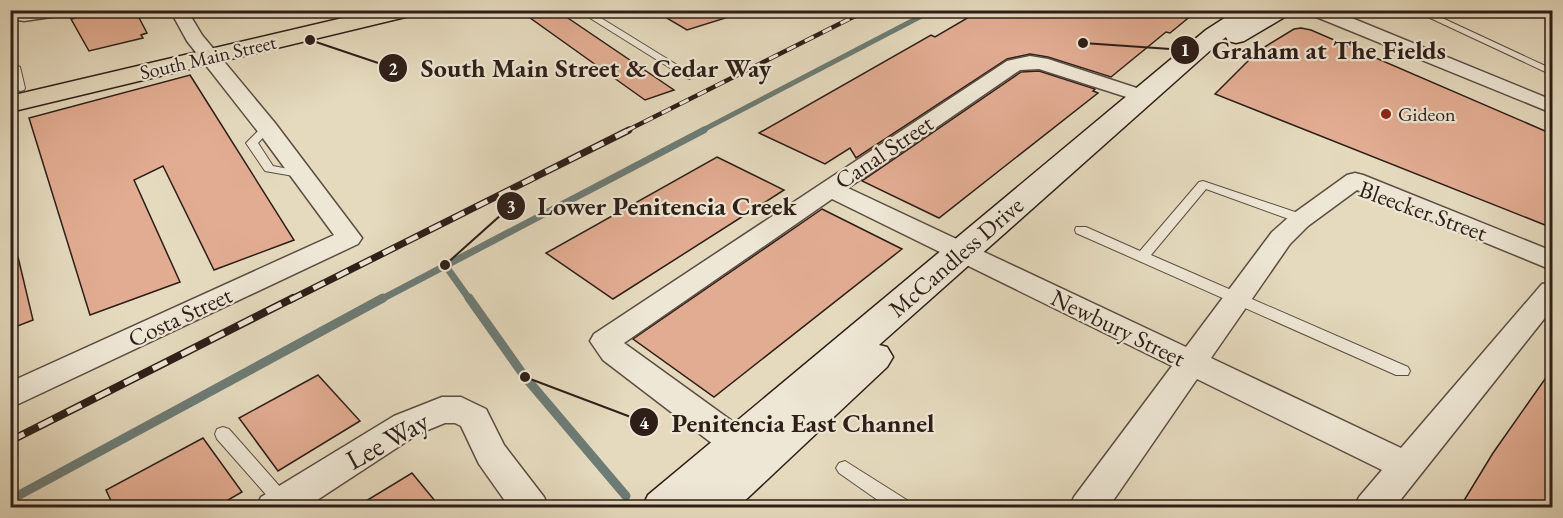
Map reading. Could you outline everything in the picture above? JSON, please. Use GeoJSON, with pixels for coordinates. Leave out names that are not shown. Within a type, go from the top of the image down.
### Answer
{"type":"FeatureCollection","features":[{"type":"Feature","properties":{"kind":"main road","name":"South Main Street"},"geometry":{"type":"LineString","coordinates":[[207,52],[353,10]]}},
{"type":"Feature","properties":{"kind":"main road","name":"South Main Street"},"geometry":{"type":"LineString","coordinates":[[13,87],[207,52],[406,10]]}},
{"type":"Feature","properties":{"kind":"main road","name":"McCandless Drive"},"geometry":{"type":"LineString","coordinates":[[706,507],[1142,96],[1214,35],[1251,10]]}},
{"type":"Feature","properties":{"kind":"main road","name":"McCandless Drive"},"geometry":{"type":"LineString","coordinates":[[664,507],[738,444],[1182,86],[1210,57],[1249,27],[1280,10]]}},
{"type":"Feature","properties":{"kind":"street"},"geometry":{"type":"LineString","coordinates":[[24,16],[65,10]]}},
{"type":"Feature","properties":{"kind":"street"},"geometry":{"type":"LineString","coordinates":[[178,10],[207,52]]}},
{"type":"Feature","properties":{"kind":"street"},"geometry":{"type":"LineString","coordinates":[[1315,10],[1552,108]]}},
{"type":"Feature","properties":{"kind":"street","name":"Costa Street"},"geometry":{"type":"LineString","coordinates":[[10,396],[349,238],[207,52]]}},
{"type":"Feature","properties":{"kind":"street","name":"Canal Street"},"geometry":{"type":"LineString","coordinates":[[738,444],[614,352],[605,341],[829,188],[1020,63],[1030,62],[1051,66],[1142,96]]}},
{"type":"Feature","properties":{"kind":"street","name":"Bleecker Street"},"geometry":{"type":"LineString","coordinates":[[1087,507],[1281,238],[1302,219],[1356,180],[1552,261]]}},
{"type":"Feature","properties":{"kind":"street","name":"Newbury Street"},"geometry":{"type":"LineString","coordinates":[[829,188],[1406,466]]}},
{"type":"Feature","properties":{"kind":"street"},"geometry":{"type":"LineString","coordinates":[[1372,507],[1552,291]]}},
{"type":"Feature","properties":{"kind":"street","name":"Lee Way"},"geometry":{"type":"LineString","coordinates":[[282,506],[406,425],[442,410],[461,410],[474,418],[491,454],[531,507]]}},
{"type":"Feature","properties":{"kind":"lane"},"geometry":{"type":"LineString","coordinates":[[581,10],[690,76]]}},
{"type":"Feature","properties":{"kind":"lane"},"geometry":{"type":"LineString","coordinates":[[1417,10],[1552,72]]}},
{"type":"Feature","properties":{"kind":"lane"},"geometry":{"type":"LineString","coordinates":[[1143,256],[1203,185],[1302,219]]}},
{"type":"Feature","properties":{"kind":"lane"},"geometry":{"type":"LineString","coordinates":[[1081,230],[1402,371]]}},
{"type":"Feature","properties":{"kind":"lane"},"geometry":{"type":"LineString","coordinates":[[223,434],[282,506]]}},
{"type":"Feature","properties":{"kind":"lane"},"geometry":{"type":"LineString","coordinates":[[845,468],[904,507]]}},
{"type":"Feature","properties":{"kind":"building"},"geometry":{"type":"Polygon","coordinates":[[[113,10],[115,15],[135,10],[147,33],[141,35],[143,38],[89,51],[71,19],[113,10]]]}},
{"type":"Feature","properties":{"kind":"building"},"geometry":{"type":"Polygon","coordinates":[[[519,10],[556,10],[674,90],[645,100],[519,10]]]}},
{"type":"Feature","properties":{"kind":"building"},"geometry":{"type":"Polygon","coordinates":[[[653,10],[735,10],[735,15],[687,30],[653,10]]]}},
{"type":"Feature","properties":{"kind":"building"},"geometry":{"type":"Polygon","coordinates":[[[981,10],[1198,10],[1170,33],[1166,32],[1111,77],[1048,57],[1030,54],[1007,59],[856,158],[850,148],[825,164],[759,133],[931,35],[935,37],[981,10]]]}},
{"type":"Feature","properties":{"kind":"building","name":"Gideon"},"geometry":{"type":"Polygon","coordinates":[[[1294,29],[1311,30],[1552,134],[1552,217],[1545,225],[1215,94],[1258,51],[1294,29]]]}},
{"type":"Feature","properties":{"kind":"building"},"geometry":{"type":"Polygon","coordinates":[[[1039,71],[1095,89],[1093,91],[1098,93],[939,218],[862,181],[1021,72],[1039,71]]]}},
{"type":"Feature","properties":{"kind":"building"},"geometry":{"type":"Polygon","coordinates":[[[190,75],[294,240],[214,270],[163,166],[134,180],[180,282],[90,315],[29,118],[190,75]]]}},
{"type":"Feature","properties":{"kind":"building"},"geometry":{"type":"Polygon","coordinates":[[[717,157],[784,190],[613,299],[546,253],[717,157]]]}},
{"type":"Feature","properties":{"kind":"building"},"geometry":{"type":"Polygon","coordinates":[[[822,209],[902,249],[714,397],[633,339],[822,209]]]}},
{"type":"Feature","properties":{"kind":"building"},"geometry":{"type":"Polygon","coordinates":[[[18,257],[33,320],[10,329],[10,258],[18,257]]]}},
{"type":"Feature","properties":{"kind":"building"},"geometry":{"type":"Polygon","coordinates":[[[1552,369],[1552,507],[1460,507],[1493,453],[1552,369]]]}},
{"type":"Feature","properties":{"kind":"building"},"geometry":{"type":"Polygon","coordinates":[[[318,375],[360,421],[278,471],[239,418],[318,375]]]}},
{"type":"Feature","properties":{"kind":"building"},"geometry":{"type":"Polygon","coordinates":[[[203,438],[242,492],[216,507],[114,507],[106,490],[203,438]]]}},
{"type":"Feature","properties":{"kind":"building"},"geometry":{"type":"Polygon","coordinates":[[[412,473],[440,507],[356,507],[412,473]]]}},
{"type":"Feature","properties":{"kind":"waterway"},"geometry":{"type":"LineString","coordinates":[[701,131],[933,10]]}},
{"type":"Feature","properties":{"kind":"waterway"},"geometry":{"type":"LineString","coordinates":[[445,266],[704,130]]}},
{"type":"Feature","properties":{"kind":"waterway"},"geometry":{"type":"LineString","coordinates":[[380,300],[445,266]]}},
{"type":"Feature","properties":{"kind":"waterway"},"geometry":{"type":"LineString","coordinates":[[445,266],[470,300]]}},
{"type":"Feature","properties":{"kind":"waterway"},"geometry":{"type":"LineString","coordinates":[[10,500],[383,298]]}},
{"type":"Feature","properties":{"kind":"waterway"},"geometry":{"type":"LineString","coordinates":[[469,298],[525,377],[626,496]]}},
{"type":"Feature","properties":{"kind":"railway"},"geometry":{"type":"LineString","coordinates":[[626,131],[867,10]]}},
{"type":"Feature","properties":{"kind":"railway"},"geometry":{"type":"LineString","coordinates":[[290,300],[629,130]]}},
{"type":"Feature","properties":{"kind":"railway"},"geometry":{"type":"LineString","coordinates":[[10,441],[293,298]]}},
{"type":"Feature","properties":{"kind":"place","name":"South Main Street & Cedar Way"},"geometry":{"type":"Point","coordinates":[310,40]}},
{"type":"Feature","properties":{"kind":"place","name":"Graham at The Fields"},"geometry":{"type":"Point","coordinates":[1083,43]}},
{"type":"Feature","properties":{"kind":"place","name":"Gideon"},"geometry":{"type":"Point","coordinates":[1386,114]}},
{"type":"Feature","properties":{"kind":"place","name":"Lower Penitencia Creek"},"geometry":{"type":"Point","coordinates":[445,265]}},
{"type":"Feature","properties":{"kind":"place","name":"Penitencia East Channel"},"geometry":{"type":"Point","coordinates":[525,377]}}]}
